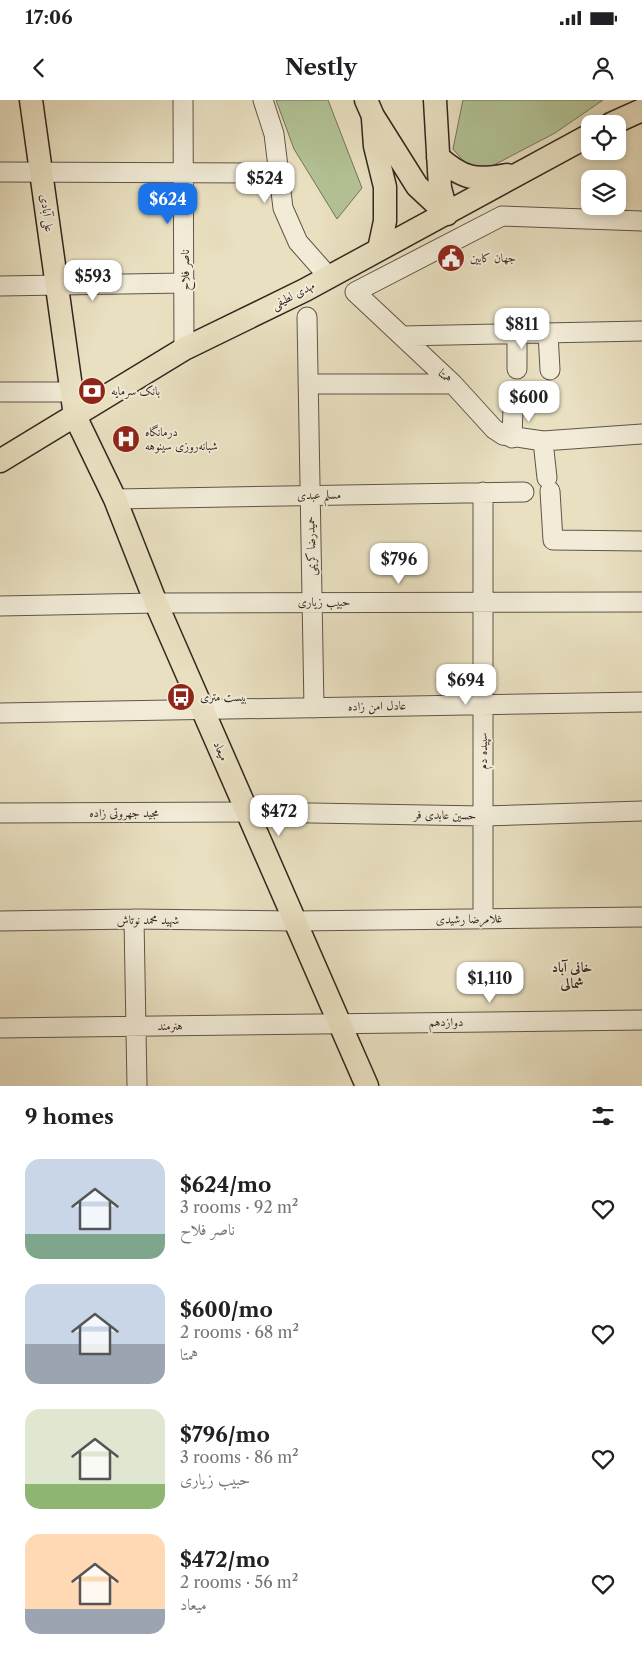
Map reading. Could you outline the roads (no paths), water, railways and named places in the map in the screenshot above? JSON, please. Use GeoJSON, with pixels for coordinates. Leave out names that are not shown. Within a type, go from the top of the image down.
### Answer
{"type":"FeatureCollection","features":[{"type":"Feature","properties":{"kind":"main road","name":"علی آبادی"},"geometry":{"type":"LineString","coordinates":[[30,100],[75,416]]}},
{"type":"Feature","properties":{"kind":"main road"},"geometry":{"type":"LineString","coordinates":[[436,100],[440,188],[447,214]]}},
{"type":"Feature","properties":{"kind":"main road"},"geometry":{"type":"LineString","coordinates":[[369,108],[417,186],[447,214]]}},
{"type":"Feature","properties":{"kind":"main road"},"geometry":{"type":"LineString","coordinates":[[369,108],[375,146],[385,186],[385,221],[379,249]]}},
{"type":"Feature","properties":{"kind":"main road"},"geometry":{"type":"LineString","coordinates":[[626,117],[642,110]]}},
{"type":"Feature","properties":{"kind":"main road","name":"مهدی لطیفی"},"geometry":{"type":"LineString","coordinates":[[0,461],[184,349],[305,290],[581,139]]}},
{"type":"Feature","properties":{"kind":"main road"},"geometry":{"type":"LineString","coordinates":[[438,156],[454,171],[482,180],[523,172]]}},
{"type":"Feature","properties":{"kind":"main road","name":"میعاد"},"geometry":{"type":"LineString","coordinates":[[75,416],[114,499],[156,602],[367,1086]]}},
{"type":"Feature","properties":{"kind":"street","name":"ناصر فلاح"},"geometry":{"type":"LineString","coordinates":[[184,100],[184,349]]}},
{"type":"Feature","properties":{"kind":"street"},"geometry":{"type":"LineString","coordinates":[[263,100],[274,134],[283,208],[298,242],[328,276]]}},
{"type":"Feature","properties":{"kind":"street"},"geometry":{"type":"LineString","coordinates":[[0,172],[278,172]]}},
{"type":"Feature","properties":{"kind":"street"},"geometry":{"type":"LineString","coordinates":[[447,214],[458,237],[495,218],[509,216],[642,221]]}},
{"type":"Feature","properties":{"kind":"street","name":"همتا"},"geometry":{"type":"LineString","coordinates":[[458,237],[355,292],[453,384],[494,429],[512,438],[543,441],[642,434]]}},
{"type":"Feature","properties":{"kind":"street"},"geometry":{"type":"LineString","coordinates":[[0,286],[185,283]]}},
{"type":"Feature","properties":{"kind":"street","name":"حمیدرضا کریمی"},"geometry":{"type":"LineString","coordinates":[[307,317],[314,708]]}},
{"type":"Feature","properties":{"kind":"street"},"geometry":{"type":"LineString","coordinates":[[402,336],[642,331]]}},
{"type":"Feature","properties":{"kind":"street"},"geometry":{"type":"LineString","coordinates":[[516,333],[516,369]]}},
{"type":"Feature","properties":{"kind":"street"},"geometry":{"type":"LineString","coordinates":[[548,333],[550,370]]}},
{"type":"Feature","properties":{"kind":"street"},"geometry":{"type":"LineString","coordinates":[[308,384],[453,384]]}},
{"type":"Feature","properties":{"kind":"street"},"geometry":{"type":"LineString","coordinates":[[0,392],[73,392]]}},
{"type":"Feature","properties":{"kind":"street"},"geometry":{"type":"LineString","coordinates":[[512,438],[513,408]]}},
{"type":"Feature","properties":{"kind":"street"},"geometry":{"type":"LineString","coordinates":[[543,441],[553,540],[642,541]]}},
{"type":"Feature","properties":{"kind":"street","name":"سپیده دم"},"geometry":{"type":"LineString","coordinates":[[483,492],[483,919]]}},
{"type":"Feature","properties":{"kind":"street","name":"مسلم عبدی"},"geometry":{"type":"LineString","coordinates":[[114,499],[524,492]]}},
{"type":"Feature","properties":{"kind":"street","name":"حبیب زیاری"},"geometry":{"type":"LineString","coordinates":[[0,606],[156,602],[642,602]]}},
{"type":"Feature","properties":{"kind":"street","name":"عادل امن زاده"},"geometry":{"type":"LineString","coordinates":[[0,713],[642,702]]}},
{"type":"Feature","properties":{"kind":"street","name":"حسین عابدی‌ فر"},"geometry":{"type":"LineString","coordinates":[[247,812],[483,816],[642,811]]}},
{"type":"Feature","properties":{"kind":"street","name":"مجید جهروتی زاده"},"geometry":{"type":"LineString","coordinates":[[0,813],[247,812]]}},
{"type":"Feature","properties":{"kind":"street","name":"غلامرضا رشیدی"},"geometry":{"type":"LineString","coordinates":[[295,921],[642,917]]}},
{"type":"Feature","properties":{"kind":"street"},"geometry":{"type":"LineString","coordinates":[[134,919],[137,1086]]}},
{"type":"Feature","properties":{"kind":"street","name":"شهید محمد نوتاش"},"geometry":{"type":"LineString","coordinates":[[0,920],[295,921]]}},
{"type":"Feature","properties":{"kind":"street","name":"دوازدهم"},"geometry":{"type":"LineString","coordinates":[[339,1022],[642,1020]]}},
{"type":"Feature","properties":{"kind":"street","name":"هنرمند"},"geometry":{"type":"LineString","coordinates":[[0,1028],[339,1022]]}},
{"type":"Feature","properties":{"kind":"place","name":"جهان کابین"},"geometry":{"type":"Point","coordinates":[451,258]}},
{"type":"Feature","properties":{"kind":"place","name":"بانک سرمایه"},"geometry":{"type":"Point","coordinates":[92,391]}},
{"type":"Feature","properties":{"kind":"place","name":"درمانگاه شبانه‌روزی سینوهه"},"geometry":{"type":"Point","coordinates":[126,439]}},
{"type":"Feature","properties":{"kind":"place","name":"بیست متری"},"geometry":{"type":"Point","coordinates":[181,697]}},
{"type":"Feature","properties":{"kind":"district","name":"خانی آباد شمالی"},"geometry":{"type":"Point","coordinates":[572,976]}}]}
